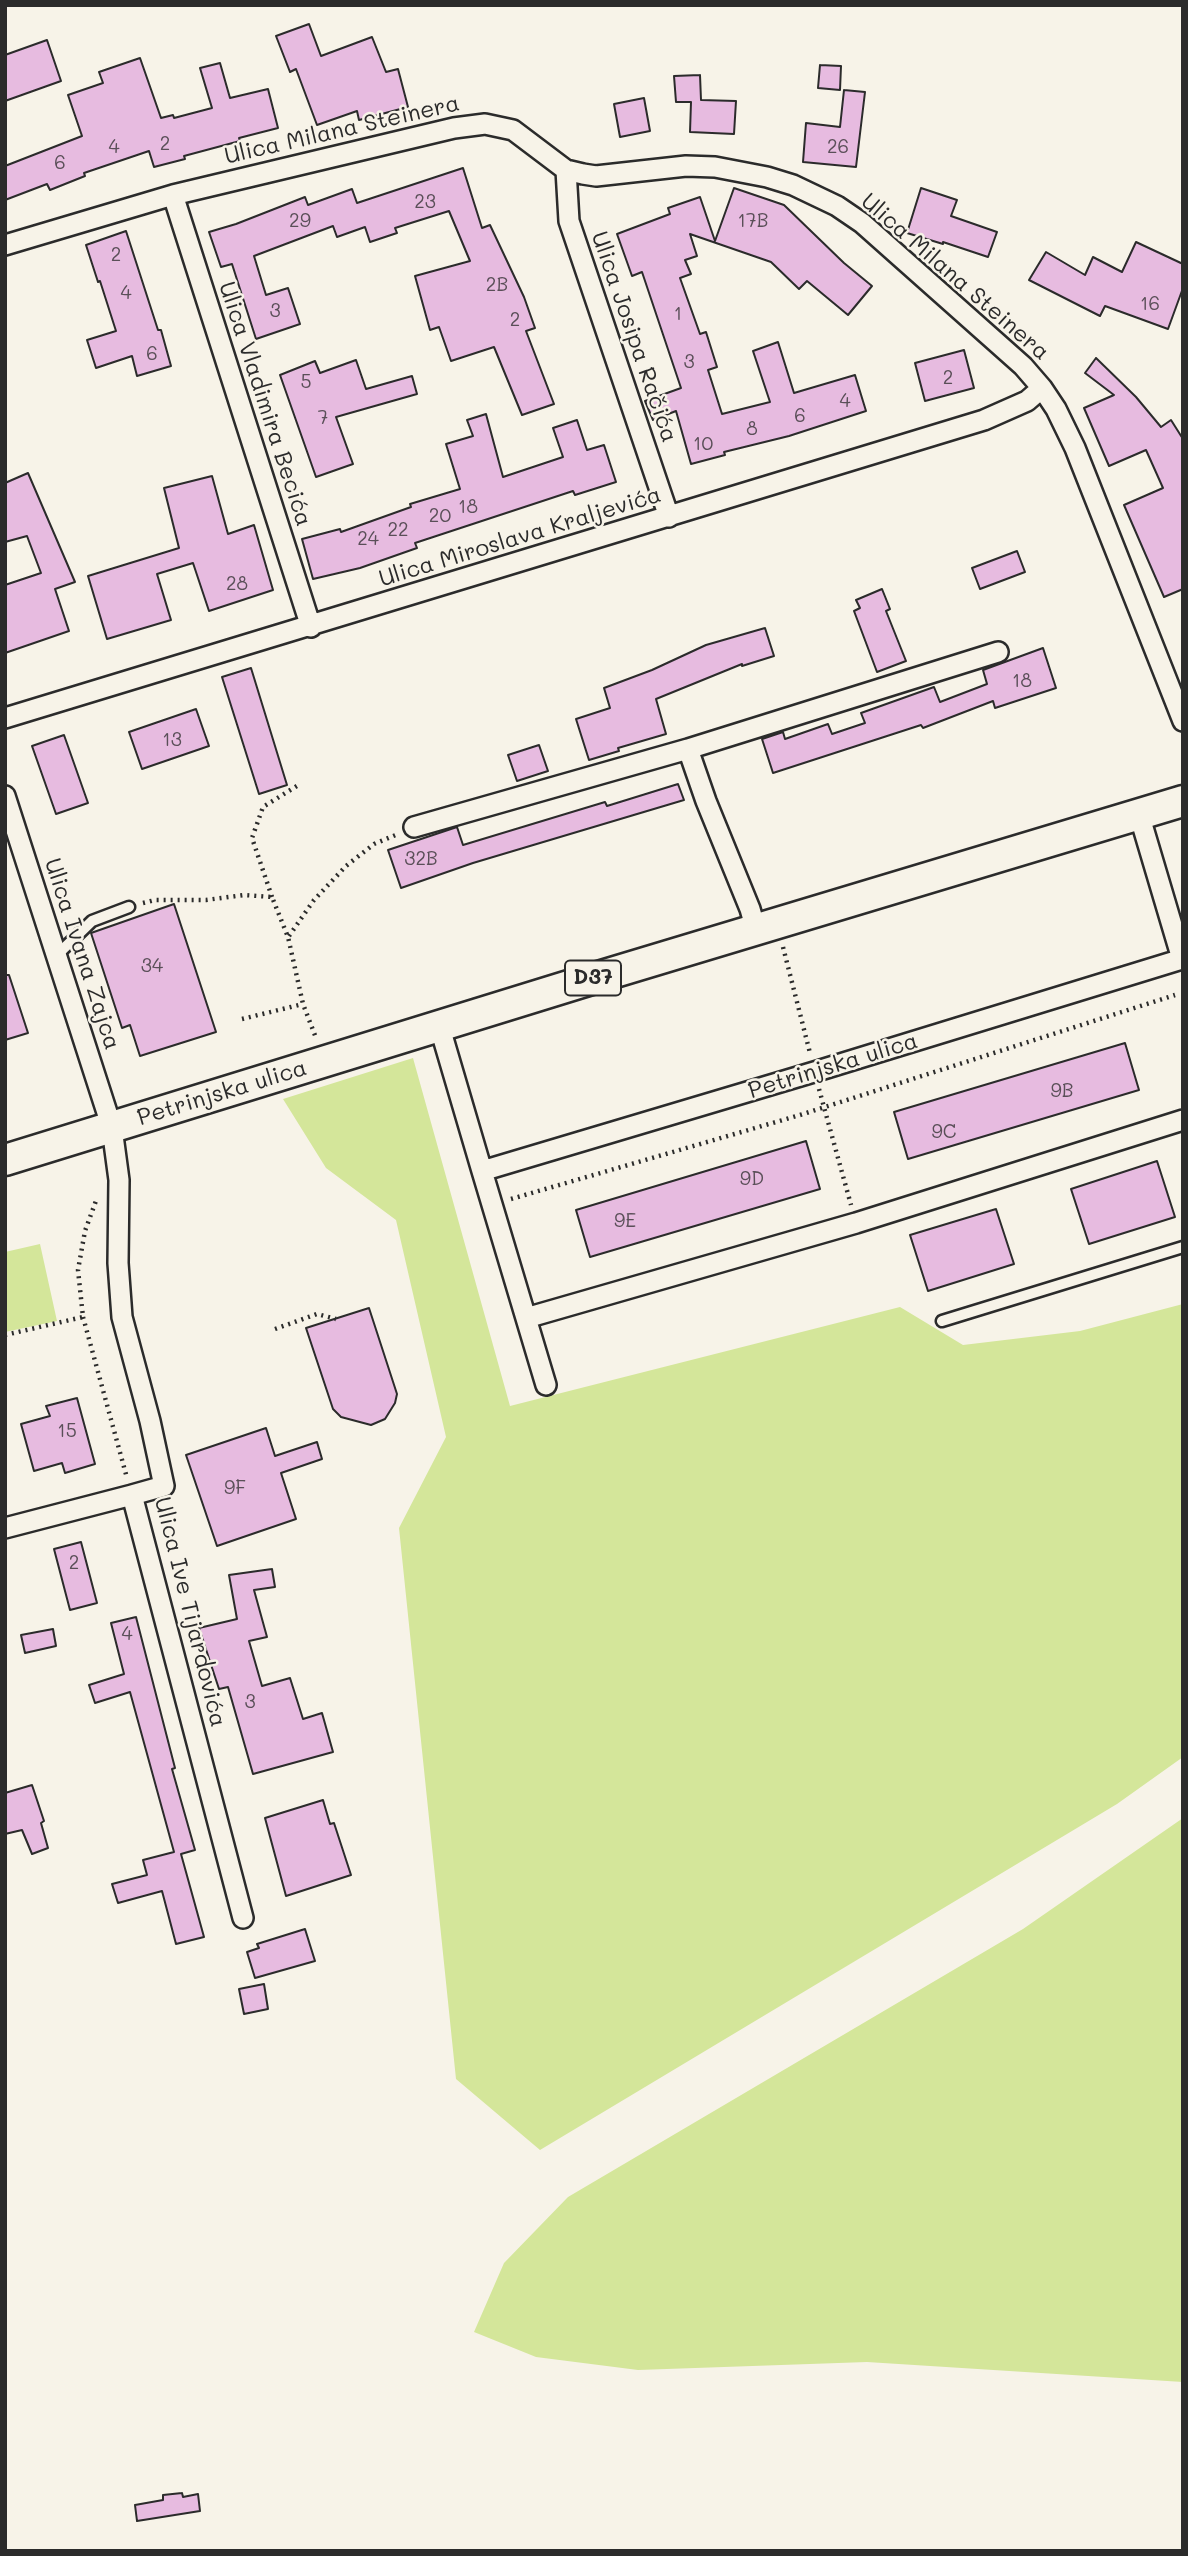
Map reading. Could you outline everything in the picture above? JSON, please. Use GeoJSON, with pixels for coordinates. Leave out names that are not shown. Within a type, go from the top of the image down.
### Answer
{"type":"FeatureCollection","features":[{"type":"Feature","properties":{"kind":"main road","name":"Petrinjska ulica"},"geometry":{"type":"LineString","coordinates":[[5,1160],[585,981],[1183,801]]}},
{"type":"Feature","properties":{"kind":"street","name":"Ulica Milana Steinera"},"geometry":{"type":"LineString","coordinates":[[5,245],[173,195],[454,128],[485,124],[513,130],[566,170],[596,176],[657,168],[715,167],[767,177],[816,195],[862,223],[890,246],[1023,366],[1042,388],[1056,409],[1075,448],[1183,721]]}},
{"type":"Feature","properties":{"kind":"street","name":"Ulica Josipa Račića"},"geometry":{"type":"LineString","coordinates":[[566,170],[569,221],[668,517]]}},
{"type":"Feature","properties":{"kind":"street","name":"Ulica Vladimira Becića"},"geometry":{"type":"LineString","coordinates":[[173,195],[311,627]]}},
{"type":"Feature","properties":{"kind":"street","name":"Ulica Miroslava Kraljevića"},"geometry":{"type":"LineString","coordinates":[[5,718],[984,420],[1017,406],[1042,388]]}},
{"type":"Feature","properties":{"kind":"street"},"geometry":{"type":"LineString","coordinates":[[414,827],[688,749],[998,652]]}},
{"type":"Feature","properties":{"kind":"street"},"geometry":{"type":"LineString","coordinates":[[688,749],[756,930]]}},
{"type":"Feature","properties":{"kind":"street","name":"Ulica Ivana Zajca"},"geometry":{"type":"LineString","coordinates":[[5,796],[112,1128]]}},
{"type":"Feature","properties":{"kind":"street","name":"Petrinjska ulica"},"geometry":{"type":"LineString","coordinates":[[482,1171],[1182,961],[1139,814]]}},
{"type":"Feature","properties":{"kind":"street"},"geometry":{"type":"LineString","coordinates":[[440,1027],[546,1385]]}},
{"type":"Feature","properties":{"kind":"street"},"geometry":{"type":"LineString","coordinates":[[526,1318],[856,1223],[1183,1120]]}},
{"type":"Feature","properties":{"kind":"street","name":"Ulica Ive Tijardovića"},"geometry":{"type":"LineString","coordinates":[[112,1128],[119,1180],[118,1263],[122,1317],[150,1420],[164,1486],[132,1495],[243,1918]]}},
{"type":"Feature","properties":{"kind":"street"},"geometry":{"type":"LineString","coordinates":[[5,1528],[132,1495]]}},
{"type":"Feature","properties":{"kind":"lane"},"geometry":{"type":"LineString","coordinates":[[57,955],[92,921],[129,906]]}},
{"type":"Feature","properties":{"kind":"lane"},"geometry":{"type":"LineString","coordinates":[[942,1321],[1183,1247]]}},
{"type":"Feature","properties":{"kind":"path"},"geometry":{"type":"LineString","coordinates":[[300,784],[263,807],[252,838],[288,937],[303,1004],[324,1061]]}},
{"type":"Feature","properties":{"kind":"path"},"geometry":{"type":"LineString","coordinates":[[288,937],[314,900],[346,866],[374,844],[414,827]]}},
{"type":"Feature","properties":{"kind":"path"},"geometry":{"type":"LineString","coordinates":[[129,906],[155,900],[206,900],[244,895],[272,897]]}},
{"type":"Feature","properties":{"kind":"path"},"geometry":{"type":"LineString","coordinates":[[511,1199],[800,1115],[1175,995]]}},
{"type":"Feature","properties":{"kind":"path"},"geometry":{"type":"LineString","coordinates":[[242,1020],[303,1004]]}},
{"type":"Feature","properties":{"kind":"path"},"geometry":{"type":"LineString","coordinates":[[98,1195],[85,1231],[78,1270],[83,1317],[132,1495]]}},
{"type":"Feature","properties":{"kind":"path"},"geometry":{"type":"LineString","coordinates":[[275,1329],[317,1314],[336,1319]]}},
{"type":"Feature","properties":{"kind":"path"},"geometry":{"type":"LineString","coordinates":[[5,1335],[83,1317]]}},
{"type":"Feature","properties":{"kind":"green space"},"geometry":{"type":"Polygon","coordinates":[[[413,1058],[510,1406],[900,1307],[963,1345],[1080,1331],[1183,1304],[1183,1757],[1117,1804],[540,2150],[456,2079],[399,1528],[446,1437],[396,1220],[326,1168],[283,1099],[413,1058]]]}},
{"type":"Feature","properties":{"kind":"green space"},"geometry":{"type":"Polygon","coordinates":[[[40,1244],[57,1321],[5,1332],[5,1252],[40,1244]]]}},
{"type":"Feature","properties":{"kind":"green space"},"geometry":{"type":"Polygon","coordinates":[[[1183,1818],[1183,2382],[867,2362],[638,2370],[536,2357],[474,2332],[504,2263],[568,2197],[1023,1929],[1183,1818]]]}},
{"type":"Feature","properties":{"kind":"building"},"geometry":{"type":"Polygon","coordinates":[[[309,24],[321,56],[372,37],[386,72],[398,69],[408,107],[359,120],[357,111],[317,125],[296,69],[290,72],[276,36],[309,24]]]}},
{"type":"Feature","properties":{"kind":"building"},"geometry":{"type":"Polygon","coordinates":[[[47,40],[61,81],[5,101],[5,55],[47,40]]]}},
{"type":"Feature","properties":{"kind":"building"},"geometry":{"type":"Polygon","coordinates":[[[140,58],[161,118],[173,115],[174,118],[212,108],[200,68],[220,63],[230,98],[268,89],[278,128],[239,138],[240,141],[154,167],[149,151],[84,173],[85,176],[50,190],[47,184],[5,200],[5,166],[82,136],[68,95],[103,83],[99,72],[140,58]]]}},
{"type":"Feature","properties":{"kind":"building"},"geometry":{"type":"Polygon","coordinates":[[[820,65],[841,66],[840,90],[818,88],[820,65]]]}},
{"type":"Feature","properties":{"kind":"building"},"geometry":{"type":"Polygon","coordinates":[[[700,75],[701,100],[736,101],[734,134],[690,132],[691,102],[676,102],[674,76],[700,75]]]}},
{"type":"Feature","properties":{"kind":"building"},"geometry":{"type":"Polygon","coordinates":[[[844,90],[865,92],[856,167],[803,162],[806,123],[840,127],[844,90]]]}},
{"type":"Feature","properties":{"kind":"building"},"geometry":{"type":"Polygon","coordinates":[[[644,98],[650,131],[620,137],[614,104],[644,98]]]}},
{"type":"Feature","properties":{"kind":"building"},"geometry":{"type":"Polygon","coordinates":[[[463,168],[482,228],[490,225],[524,297],[535,328],[526,331],[554,404],[522,415],[494,347],[451,361],[439,327],[430,330],[415,276],[470,261],[449,211],[395,228],[397,233],[370,242],[365,227],[337,237],[333,226],[254,256],[266,295],[288,288],[300,324],[256,339],[232,264],[221,267],[209,232],[305,197],[308,205],[352,189],[357,203],[463,168]]]}},
{"type":"Feature","properties":{"kind":"building"},"geometry":{"type":"Polygon","coordinates":[[[734,188],[784,205],[872,286],[848,315],[807,281],[799,289],[771,262],[690,234],[697,256],[685,260],[691,274],[680,278],[700,334],[706,332],[717,367],[708,370],[722,414],[770,402],[753,351],[778,342],[794,393],[855,375],[866,411],[691,464],[676,411],[653,420],[645,401],[681,388],[642,272],[632,276],[617,234],[670,214],[668,208],[700,197],[715,241],[734,188]]]}},
{"type":"Feature","properties":{"kind":"building"},"geometry":{"type":"Polygon","coordinates":[[[921,188],[957,200],[951,216],[997,232],[988,257],[907,233],[921,188]]]}},
{"type":"Feature","properties":{"kind":"building"},"geometry":{"type":"Polygon","coordinates":[[[126,231],[171,366],[137,376],[132,356],[96,368],[87,340],[116,331],[86,245],[126,231]]]}},
{"type":"Feature","properties":{"kind":"building"},"geometry":{"type":"Polygon","coordinates":[[[1136,242],[1183,264],[1183,288],[1168,329],[1105,306],[1100,316],[1029,280],[1046,252],[1085,275],[1093,257],[1122,272],[1136,242]]]}},
{"type":"Feature","properties":{"kind":"building"},"geometry":{"type":"Polygon","coordinates":[[[964,350],[974,388],[925,401],[915,363],[964,350]]]}},
{"type":"Feature","properties":{"kind":"building"},"geometry":{"type":"Polygon","coordinates":[[[1096,358],[1136,397],[1161,427],[1171,420],[1183,439],[1183,589],[1164,597],[1124,505],[1163,488],[1146,450],[1109,466],[1084,408],[1114,395],[1085,373],[1096,358]]]}},
{"type":"Feature","properties":{"kind":"building"},"geometry":{"type":"Polygon","coordinates":[[[356,360],[366,389],[412,376],[417,394],[336,417],[353,464],[316,477],[280,375],[315,361],[320,373],[356,360]]]}},
{"type":"Feature","properties":{"kind":"building"},"geometry":{"type":"Polygon","coordinates":[[[486,414],[503,477],[563,457],[553,428],[577,420],[587,450],[604,445],[616,482],[575,495],[573,491],[415,543],[417,548],[360,568],[313,579],[302,539],[340,529],[341,532],[411,507],[410,504],[460,489],[446,444],[473,436],[467,420],[486,414]]]}},
{"type":"Feature","properties":{"kind":"building"},"geometry":{"type":"Polygon","coordinates":[[[28,473],[75,582],[55,589],[69,631],[5,653],[5,585],[41,573],[27,536],[5,542],[5,483],[28,473]]]}},
{"type":"Feature","properties":{"kind":"building"},"geometry":{"type":"Polygon","coordinates":[[[212,476],[228,534],[254,525],[273,590],[209,611],[193,563],[157,574],[171,620],[107,639],[88,576],[179,548],[164,488],[212,476]]]}},
{"type":"Feature","properties":{"kind":"building"},"geometry":{"type":"Polygon","coordinates":[[[1017,551],[1025,572],[980,589],[972,568],[1017,551]]]}},
{"type":"Feature","properties":{"kind":"building"},"geometry":{"type":"Polygon","coordinates":[[[882,589],[890,609],[886,611],[906,661],[877,672],[854,611],[860,608],[856,600],[882,589]]]}},
{"type":"Feature","properties":{"kind":"building"},"geometry":{"type":"Polygon","coordinates":[[[765,628],[774,656],[742,664],[656,699],[666,734],[589,760],[576,719],[610,708],[604,688],[706,645],[765,628]]]}},
{"type":"Feature","properties":{"kind":"building"},"geometry":{"type":"Polygon","coordinates":[[[1043,648],[1056,688],[995,708],[993,701],[923,728],[921,725],[773,773],[762,739],[783,732],[785,739],[828,724],[832,734],[865,723],[861,713],[934,687],[940,702],[987,684],[983,670],[1043,648]]]}},
{"type":"Feature","properties":{"kind":"building"},"geometry":{"type":"Polygon","coordinates":[[[251,668],[287,785],[259,794],[222,677],[251,668]]]}},
{"type":"Feature","properties":{"kind":"building"},"geometry":{"type":"Polygon","coordinates":[[[196,709],[209,746],[142,769],[129,732],[196,709]]]}},
{"type":"Feature","properties":{"kind":"building"},"geometry":{"type":"Polygon","coordinates":[[[64,735],[88,803],[56,814],[32,746],[64,735]]]}},
{"type":"Feature","properties":{"kind":"building"},"geometry":{"type":"Polygon","coordinates":[[[539,745],[548,771],[517,781],[508,755],[539,745]]]}},
{"type":"Feature","properties":{"kind":"building"},"geometry":{"type":"Polygon","coordinates":[[[678,784],[684,800],[473,863],[401,888],[388,850],[457,827],[463,845],[605,802],[607,806],[678,784]]]}},
{"type":"Feature","properties":{"kind":"building"},"geometry":{"type":"Polygon","coordinates":[[[174,904],[216,1032],[140,1056],[130,1025],[122,1028],[91,933],[174,904]]]}},
{"type":"Feature","properties":{"kind":"building"},"geometry":{"type":"Polygon","coordinates":[[[5,975],[9,975],[28,1033],[5,1040],[5,975]]]}},
{"type":"Feature","properties":{"kind":"building"},"geometry":{"type":"Polygon","coordinates":[[[1125,1043],[1139,1090],[908,1159],[894,1112],[1125,1043]]]}},
{"type":"Feature","properties":{"kind":"building"},"geometry":{"type":"Polygon","coordinates":[[[806,1141],[820,1189],[590,1257],[576,1210],[806,1141]]]}},
{"type":"Feature","properties":{"kind":"building"},"geometry":{"type":"Polygon","coordinates":[[[1157,1161],[1175,1217],[1089,1244],[1071,1189],[1157,1161]]]}},
{"type":"Feature","properties":{"kind":"building"},"geometry":{"type":"Polygon","coordinates":[[[996,1209],[1014,1264],[928,1291],[910,1235],[996,1209]]]}},
{"type":"Feature","properties":{"kind":"building"},"geometry":{"type":"Polygon","coordinates":[[[369,1308],[397,1394],[385,1419],[371,1425],[341,1417],[333,1409],[306,1328],[369,1308]]]}},
{"type":"Feature","properties":{"kind":"building"},"geometry":{"type":"Polygon","coordinates":[[[77,1398],[95,1464],[65,1473],[62,1463],[34,1471],[21,1424],[50,1416],[46,1406],[77,1398]]]}},
{"type":"Feature","properties":{"kind":"building"},"geometry":{"type":"Polygon","coordinates":[[[266,1428],[275,1456],[317,1442],[322,1459],[281,1473],[296,1519],[217,1546],[186,1455],[266,1428]]]}},
{"type":"Feature","properties":{"kind":"building"},"geometry":{"type":"Polygon","coordinates":[[[81,1542],[97,1603],[70,1610],[54,1549],[81,1542]]]}},
{"type":"Feature","properties":{"kind":"building"},"geometry":{"type":"Polygon","coordinates":[[[272,1569],[275,1587],[254,1590],[267,1637],[249,1641],[262,1686],[290,1678],[303,1719],[322,1713],[333,1752],[253,1774],[228,1687],[219,1689],[199,1628],[237,1619],[229,1575],[272,1569]]]}},
{"type":"Feature","properties":{"kind":"building"},"geometry":{"type":"Polygon","coordinates":[[[136,1617],[175,1768],[172,1769],[195,1850],[181,1854],[204,1937],[176,1944],[162,1891],[118,1903],[112,1884],[147,1875],[143,1860],[174,1852],[130,1692],[95,1703],[89,1685],[124,1674],[111,1623],[136,1617]]]}},
{"type":"Feature","properties":{"kind":"building"},"geometry":{"type":"Polygon","coordinates":[[[53,1629],[56,1646],[25,1653],[21,1635],[53,1629]]]}},
{"type":"Feature","properties":{"kind":"building"},"geometry":{"type":"Polygon","coordinates":[[[32,1785],[44,1821],[41,1823],[48,1848],[32,1854],[22,1830],[5,1834],[5,1793],[32,1785]]]}},
{"type":"Feature","properties":{"kind":"building"},"geometry":{"type":"Polygon","coordinates":[[[323,1800],[330,1824],[334,1823],[351,1875],[286,1896],[265,1818],[323,1800]]]}},
{"type":"Feature","properties":{"kind":"building"},"geometry":{"type":"Polygon","coordinates":[[[305,1929],[315,1961],[255,1978],[247,1952],[259,1948],[257,1944],[305,1929]]]}},
{"type":"Feature","properties":{"kind":"building"},"geometry":{"type":"Polygon","coordinates":[[[264,1984],[268,2009],[244,2014],[239,1989],[264,1984]]]}},
{"type":"Feature","properties":{"kind":"building"},"geometry":{"type":"Polygon","coordinates":[[[182,2493],[183,2497],[198,2494],[200,2511],[137,2521],[135,2505],[163,2500],[163,2495],[182,2493]]]}}]}
